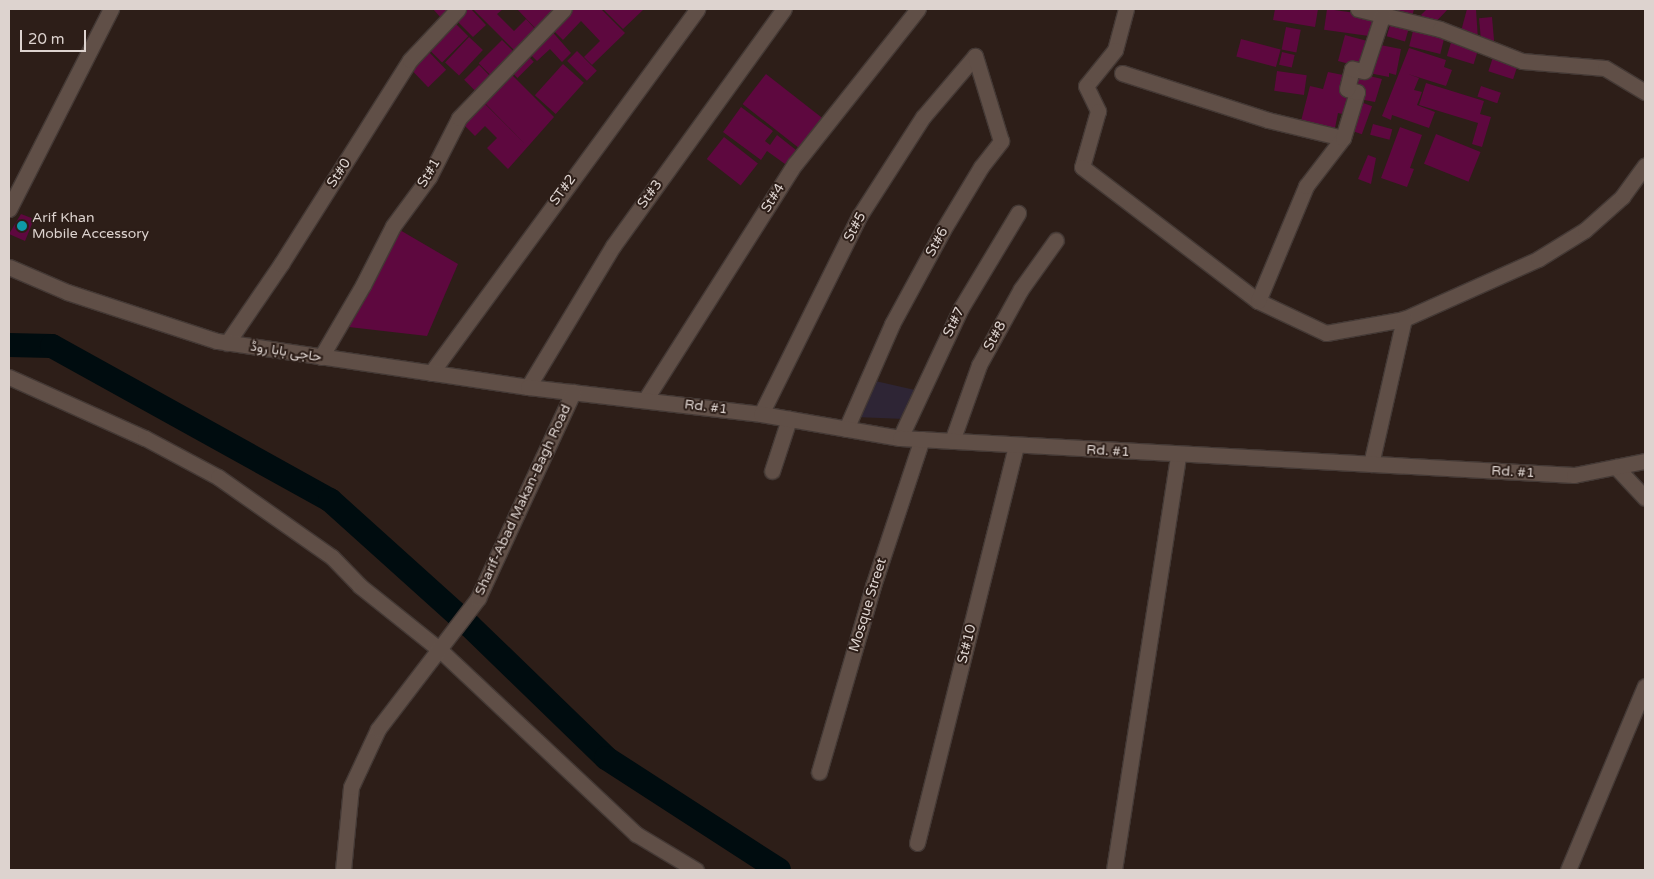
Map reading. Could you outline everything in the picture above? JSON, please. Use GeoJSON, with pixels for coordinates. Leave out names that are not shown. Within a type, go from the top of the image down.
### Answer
{"type":"FeatureCollection","features":[{"type":"Feature","properties":{"kind":"street"},"geometry":{"type":"LineString","coordinates":[[9,208],[111,9]]}},
{"type":"Feature","properties":{"kind":"street","name":"St#0"},"geometry":{"type":"LineString","coordinates":[[226,342],[281,264],[410,60],[458,9]]}},
{"type":"Feature","properties":{"kind":"street","name":"St#1"},"geometry":{"type":"LineString","coordinates":[[321,357],[375,264],[393,226],[429,177],[460,118],[564,9]]}},
{"type":"Feature","properties":{"kind":"street","name":"ST#2"},"geometry":{"type":"LineString","coordinates":[[432,373],[697,9]]}},
{"type":"Feature","properties":{"kind":"street","name":"St#3"},"geometry":{"type":"LineString","coordinates":[[528,386],[613,246],[784,9]]}},
{"type":"Feature","properties":{"kind":"street","name":"St#4"},"geometry":{"type":"LineString","coordinates":[[645,400],[795,164],[918,9]]}},
{"type":"Feature","properties":{"kind":"street"},"geometry":{"type":"LineString","coordinates":[[1126,9],[1115,50],[1086,86],[1098,111],[1082,167],[1258,301],[1326,333],[1404,319],[1538,259],[1585,230],[1622,197],[1645,166]]}},
{"type":"Feature","properties":{"kind":"street"},"geometry":{"type":"LineString","coordinates":[[1358,9],[1383,14],[1414,14],[1522,61],[1605,68],[1645,92]]}},
{"type":"Feature","properties":{"kind":"street"},"geometry":{"type":"LineString","coordinates":[[1258,301],[1306,186],[1343,138],[1357,92],[1347,89],[1352,69],[1364,71],[1383,14]]}},
{"type":"Feature","properties":{"kind":"street","name":"St#5"},"geometry":{"type":"LineString","coordinates":[[761,414],[860,215],[923,117],[975,56]]}},
{"type":"Feature","properties":{"kind":"street","name":"St#6"},"geometry":{"type":"LineString","coordinates":[[846,430],[862,388],[892,324],[943,230],[981,167],[1001,141],[975,56]]}},
{"type":"Feature","properties":{"kind":"street"},"geometry":{"type":"LineString","coordinates":[[1122,73],[1268,120],[1343,138]]}},
{"type":"Feature","properties":{"kind":"street","name":"St#7"},"geometry":{"type":"LineString","coordinates":[[900,438],[961,308],[1018,212]]}},
{"type":"Feature","properties":{"kind":"street","name":"St#8"},"geometry":{"type":"LineString","coordinates":[[952,441],[979,365],[1021,289],[1056,240]]}},
{"type":"Feature","properties":{"kind":"street","name":"حاجی بابا روڈ"},"geometry":{"type":"LineString","coordinates":[[9,267],[67,292],[226,342],[574,392]]}},
{"type":"Feature","properties":{"kind":"street"},"geometry":{"type":"LineString","coordinates":[[1371,464],[1404,319]]}},
{"type":"Feature","properties":{"kind":"street"},"geometry":{"type":"LineString","coordinates":[[9,377],[145,438],[218,477],[332,557],[360,586],[442,647],[636,834],[696,870]]}},
{"type":"Feature","properties":{"kind":"street","name":"Rd. #1"},"geometry":{"type":"LineString","coordinates":[[574,392],[761,414],[900,438],[1016,446],[1574,475],[1645,461]]}},
{"type":"Feature","properties":{"kind":"street","name":"Sharif-Abad Makan-Bagh Road"},"geometry":{"type":"LineString","coordinates":[[343,870],[351,787],[378,729],[442,647],[480,593],[574,392]]}},
{"type":"Feature","properties":{"kind":"street"},"geometry":{"type":"LineString","coordinates":[[772,471],[789,419]]}},
{"type":"Feature","properties":{"kind":"street","name":"Mosque Street"},"geometry":{"type":"LineString","coordinates":[[819,772],[873,586],[922,439]]}},
{"type":"Feature","properties":{"kind":"street","name":"St#10"},"geometry":{"type":"LineString","coordinates":[[917,842],[1016,446]]}},
{"type":"Feature","properties":{"kind":"street"},"geometry":{"type":"LineString","coordinates":[[1114,870],[1178,454]]}},
{"type":"Feature","properties":{"kind":"street"},"geometry":{"type":"LineString","coordinates":[[1616,466],[1645,498]]}},
{"type":"Feature","properties":{"kind":"street"},"geometry":{"type":"LineString","coordinates":[[1568,870],[1645,686]]}},
{"type":"Feature","properties":{"kind":"shaded area"},"geometry":{"type":"Polygon","coordinates":[[[871,380],[915,390],[905,419],[855,417],[871,380]]]}},
{"type":"Feature","properties":{"kind":"building"},"geometry":{"type":"Polygon","coordinates":[[[433,9],[453,9],[442,19],[433,9]]]}},
{"type":"Feature","properties":{"kind":"building"},"geometry":{"type":"Polygon","coordinates":[[[462,9],[471,9],[486,25],[473,37],[453,17],[462,9]]]}},
{"type":"Feature","properties":{"kind":"building"},"geometry":{"type":"Polygon","coordinates":[[[473,9],[503,9],[497,14],[514,31],[526,19],[536,30],[515,51],[473,9]]]}},
{"type":"Feature","properties":{"kind":"building"},"geometry":{"type":"Polygon","coordinates":[[[517,9],[558,9],[536,29],[517,9]]]}},
{"type":"Feature","properties":{"kind":"building"},"geometry":{"type":"Polygon","coordinates":[[[568,9],[601,9],[625,33],[592,65],[584,57],[600,41],[581,21],[563,40],[550,27],[568,9]]]}},
{"type":"Feature","properties":{"kind":"building"},"geometry":{"type":"Polygon","coordinates":[[[603,9],[644,9],[623,29],[603,9]]]}},
{"type":"Feature","properties":{"kind":"building"},"geometry":{"type":"Polygon","coordinates":[[[1275,9],[1318,9],[1315,27],[1273,20],[1275,9]]]}},
{"type":"Feature","properties":{"kind":"building"},"geometry":{"type":"Polygon","coordinates":[[[1327,9],[1376,16],[1373,37],[1324,30],[1327,9]]]}},
{"type":"Feature","properties":{"kind":"building"},"geometry":{"type":"Polygon","coordinates":[[[1387,9],[1414,9],[1412,17],[1387,9]]]}},
{"type":"Feature","properties":{"kind":"building"},"geometry":{"type":"Polygon","coordinates":[[[1427,9],[1448,9],[1432,26],[1421,15],[1427,9]]]}},
{"type":"Feature","properties":{"kind":"building"},"geometry":{"type":"Polygon","coordinates":[[[1467,9],[1476,9],[1478,40],[1460,35],[1467,9]]]}},
{"type":"Feature","properties":{"kind":"building"},"geometry":{"type":"Polygon","coordinates":[[[1492,17],[1494,42],[1481,43],[1479,18],[1492,17]]]}},
{"type":"Feature","properties":{"kind":"building"},"geometry":{"type":"Polygon","coordinates":[[[1392,18],[1410,23],[1405,42],[1387,36],[1392,18]]]}},
{"type":"Feature","properties":{"kind":"building"},"geometry":{"type":"Polygon","coordinates":[[[452,20],[468,36],[442,62],[426,46],[452,20]]]}},
{"type":"Feature","properties":{"kind":"building"},"geometry":{"type":"Polygon","coordinates":[[[1415,23],[1446,31],[1440,54],[1409,46],[1415,23]]]}},
{"type":"Feature","properties":{"kind":"building"},"geometry":{"type":"Polygon","coordinates":[[[1286,27],[1301,30],[1296,52],[1282,50],[1286,27]]]}},
{"type":"Feature","properties":{"kind":"building"},"geometry":{"type":"Polygon","coordinates":[[[549,28],[571,53],[562,62],[550,49],[537,61],[527,51],[549,28]]]}},
{"type":"Feature","properties":{"kind":"building"},"geometry":{"type":"Polygon","coordinates":[[[1345,35],[1367,41],[1360,67],[1338,61],[1345,35]]]}},
{"type":"Feature","properties":{"kind":"building"},"geometry":{"type":"Polygon","coordinates":[[[1453,36],[1480,44],[1474,64],[1447,56],[1453,36]]]}},
{"type":"Feature","properties":{"kind":"building"},"geometry":{"type":"Polygon","coordinates":[[[469,37],[483,50],[459,76],[445,63],[469,37]]]}},
{"type":"Feature","properties":{"kind":"building"},"geometry":{"type":"Polygon","coordinates":[[[1241,39],[1281,50],[1276,67],[1236,56],[1241,39]]]}},
{"type":"Feature","properties":{"kind":"building"},"geometry":{"type":"Polygon","coordinates":[[[502,40],[517,55],[494,78],[479,63],[502,40]]]}},
{"type":"Feature","properties":{"kind":"building"},"geometry":{"type":"Polygon","coordinates":[[[1375,44],[1401,49],[1396,75],[1389,73],[1389,77],[1369,73],[1375,44]]]}},
{"type":"Feature","properties":{"kind":"building"},"geometry":{"type":"Polygon","coordinates":[[[1409,48],[1446,60],[1444,67],[1452,70],[1446,86],[1408,74],[1419,78],[1414,90],[1422,92],[1417,105],[1435,112],[1429,128],[1392,115],[1391,120],[1382,116],[1409,48]]]}},
{"type":"Feature","properties":{"kind":"building"},"geometry":{"type":"Polygon","coordinates":[[[426,49],[446,70],[428,87],[408,66],[426,49]]]}},
{"type":"Feature","properties":{"kind":"building"},"geometry":{"type":"Polygon","coordinates":[[[577,51],[597,71],[587,81],[567,61],[577,51]]]}},
{"type":"Feature","properties":{"kind":"building"},"geometry":{"type":"Polygon","coordinates":[[[1282,52],[1295,55],[1292,68],[1279,65],[1282,52]]]}},
{"type":"Feature","properties":{"kind":"building"},"geometry":{"type":"Polygon","coordinates":[[[526,54],[534,62],[518,78],[510,70],[526,54]]]}},
{"type":"Feature","properties":{"kind":"building"},"geometry":{"type":"Polygon","coordinates":[[[1493,57],[1518,65],[1513,79],[1488,71],[1493,57]]]}},
{"type":"Feature","properties":{"kind":"building"},"geometry":{"type":"Polygon","coordinates":[[[563,64],[584,83],[556,114],[535,95],[563,64]]]}},
{"type":"Feature","properties":{"kind":"building"},"geometry":{"type":"Polygon","coordinates":[[[479,65],[493,79],[478,94],[464,80],[479,65]]]}},
{"type":"Feature","properties":{"kind":"building"},"geometry":{"type":"Polygon","coordinates":[[[1277,71],[1307,75],[1304,95],[1274,91],[1277,71]]]}},
{"type":"Feature","properties":{"kind":"building"},"geometry":{"type":"Polygon","coordinates":[[[509,72],[554,117],[508,169],[487,148],[497,138],[485,126],[475,136],[460,121],[481,100],[525,144],[481,99],[509,72]]]}},
{"type":"Feature","properties":{"kind":"building"},"geometry":{"type":"Polygon","coordinates":[[[1328,72],[1348,76],[1352,94],[1347,115],[1338,113],[1335,128],[1301,121],[1310,86],[1323,89],[1328,72]]]}},
{"type":"Feature","properties":{"kind":"building"},"geometry":{"type":"Polygon","coordinates":[[[1353,72],[1382,79],[1375,102],[1359,99],[1350,86],[1353,72]]]}},
{"type":"Feature","properties":{"kind":"building"},"geometry":{"type":"Polygon","coordinates":[[[766,74],[822,118],[799,148],[743,104],[766,74]]]}},
{"type":"Feature","properties":{"kind":"building"},"geometry":{"type":"Polygon","coordinates":[[[1426,83],[1484,101],[1480,114],[1491,117],[1482,147],[1472,144],[1478,123],[1419,105],[1426,83]]]}},
{"type":"Feature","properties":{"kind":"building"},"geometry":{"type":"Polygon","coordinates":[[[1481,86],[1501,93],[1497,103],[1477,96],[1481,86]]]}},
{"type":"Feature","properties":{"kind":"building"},"geometry":{"type":"Polygon","coordinates":[[[1358,101],[1372,106],[1362,134],[1348,129],[1358,101]]]}},
{"type":"Feature","properties":{"kind":"building"},"geometry":{"type":"Polygon","coordinates":[[[741,107],[773,131],[765,141],[770,145],[777,135],[796,150],[785,164],[767,151],[761,160],[723,132],[741,107]]]}},
{"type":"Feature","properties":{"kind":"building"},"geometry":{"type":"Polygon","coordinates":[[[1373,124],[1392,129],[1389,140],[1370,135],[1373,124]]]}},
{"type":"Feature","properties":{"kind":"building"},"geometry":{"type":"Polygon","coordinates":[[[1400,127],[1422,135],[1410,168],[1414,169],[1407,187],[1381,178],[1400,127]]]}},
{"type":"Feature","properties":{"kind":"building"},"geometry":{"type":"Polygon","coordinates":[[[1436,134],[1481,152],[1469,182],[1424,164],[1436,134]]]}},
{"type":"Feature","properties":{"kind":"building"},"geometry":{"type":"Polygon","coordinates":[[[724,137],[758,163],[741,186],[707,159],[724,137]]]}},
{"type":"Feature","properties":{"kind":"building"},"geometry":{"type":"Polygon","coordinates":[[[1368,155],[1376,158],[1371,184],[1358,179],[1368,155]]]}},
{"type":"Feature","properties":{"kind":"building","name":"Arif Khan Mobile Accessory"},"geometry":{"type":"Polygon","coordinates":[[[21,214],[34,219],[25,241],[9,234],[21,214]]]}},
{"type":"Feature","properties":{"kind":"building"},"geometry":{"type":"Polygon","coordinates":[[[393,226],[458,264],[427,336],[340,326],[393,226]]]}},
{"type":"Feature","properties":{"kind":"waterway"},"geometry":{"type":"LineString","coordinates":[[9,345],[52,346],[330,500],[470,626],[606,758],[779,870]]}},
{"type":"Feature","properties":{"kind":"place","name":"Arif Khan Mobile Accessory"},"geometry":{"type":"Point","coordinates":[22,226]}}]}
